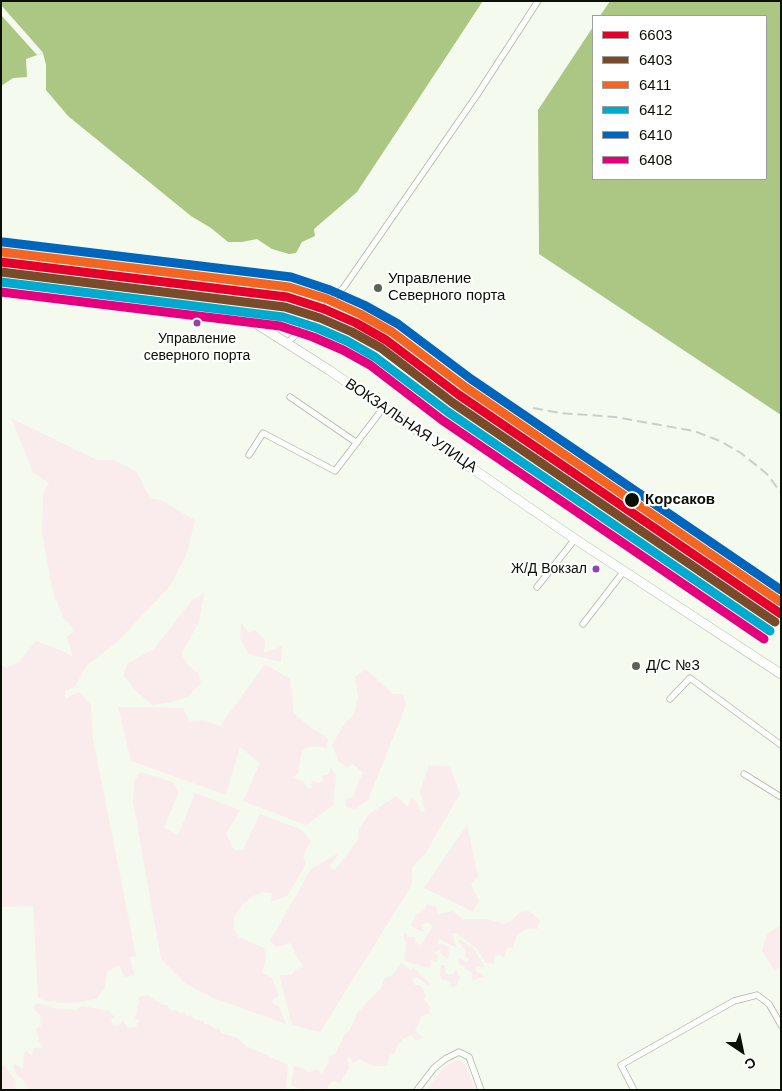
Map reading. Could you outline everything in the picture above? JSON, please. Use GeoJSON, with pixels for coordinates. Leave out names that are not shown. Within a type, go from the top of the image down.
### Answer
{"type":"FeatureCollection","features":[{"type":"Feature","properties":{"kind":"main road","name":"ВОКЗАЛЬНАЯ УЛИЦА"},"geometry":{"type":"LineString","coordinates":[[1,286],[229,314],[252,321],[384,407],[624,571],[781,674]]}},
{"type":"Feature","properties":{"kind":"street"},"geometry":{"type":"LineString","coordinates":[[286,344],[324,309],[344,287],[477,95],[538,1]]}},
{"type":"Feature","properties":{"kind":"street"},"geometry":{"type":"LineString","coordinates":[[290,397],[357,443]]}},
{"type":"Feature","properties":{"kind":"street"},"geometry":{"type":"LineString","coordinates":[[249,455],[263,433],[335,471],[384,407]]}},
{"type":"Feature","properties":{"kind":"street"},"geometry":{"type":"LineString","coordinates":[[538,587],[575,538]]}},
{"type":"Feature","properties":{"kind":"street"},"geometry":{"type":"LineString","coordinates":[[583,624],[624,571]]}},
{"type":"Feature","properties":{"kind":"street"},"geometry":{"type":"LineString","coordinates":[[670,700],[690,678],[781,746]]}},
{"type":"Feature","properties":{"kind":"street"},"geometry":{"type":"LineString","coordinates":[[744,774],[781,797]]}},
{"type":"Feature","properties":{"kind":"street"},"geometry":{"type":"LineString","coordinates":[[633,1090],[621,1065],[734,1001],[757,995],[769,1004],[781,1025]]}},
{"type":"Feature","properties":{"kind":"street"},"geometry":{"type":"LineString","coordinates":[[417,1090],[434,1068],[445,1059],[459,1052],[469,1057],[481,1090]]}},
{"type":"Feature","properties":{"kind":"shaded area"},"geometry":{"type":"Polygon","coordinates":[[[1,1],[483,1],[357,192],[314,229],[315,236],[302,242],[296,253],[289,254],[272,249],[257,239],[228,242],[211,228],[191,216],[68,116],[46,90],[46,65],[43,53],[26,59],[27,77],[13,78],[1,86],[1,1]]]}},
{"type":"Feature","properties":{"kind":"shaded area"},"geometry":{"type":"Polygon","coordinates":[[[610,1],[781,1],[781,415],[539,254],[538,110],[592,29],[592,180],[767,180],[767,15],[601,15],[610,1]]]}},
{"type":"Feature","properties":{"kind":"shaded area"},"geometry":{"type":"Polygon","coordinates":[[[11,418],[97,460],[114,460],[137,472],[146,491],[153,499],[161,500],[195,520],[187,553],[171,585],[117,642],[86,666],[75,687],[65,691],[65,699],[79,692],[91,705],[93,739],[136,956],[130,957],[134,975],[124,977],[119,965],[107,972],[105,987],[97,998],[82,1002],[64,1003],[38,998],[33,906],[1,907],[1,665],[6,668],[19,662],[36,641],[61,650],[73,657],[67,637],[75,631],[64,619],[53,593],[46,555],[42,531],[43,494],[49,483],[33,472],[11,418]]]}},
{"type":"Feature","properties":{"kind":"shaded area"},"geometry":{"type":"Polygon","coordinates":[[[204,594],[199,622],[181,654],[189,666],[198,673],[201,682],[188,697],[152,705],[135,690],[123,675],[128,663],[155,648],[192,600],[204,594]]]}},
{"type":"Feature","properties":{"kind":"shaded area"},"geometry":{"type":"Polygon","coordinates":[[[241,623],[249,633],[255,630],[265,640],[264,653],[282,646],[281,662],[249,654],[240,638],[241,623]]]}},
{"type":"Feature","properties":{"kind":"shaded area"},"geometry":{"type":"Polygon","coordinates":[[[265,664],[290,679],[294,713],[310,727],[328,738],[327,748],[312,746],[302,750],[298,774],[291,778],[303,781],[308,789],[312,787],[313,781],[320,783],[323,780],[322,776],[329,774],[331,767],[336,776],[333,805],[306,825],[243,801],[260,763],[240,747],[226,795],[131,761],[118,707],[183,708],[190,721],[202,720],[220,726],[265,664]]]}},
{"type":"Feature","properties":{"kind":"shaded area"},"geometry":{"type":"Polygon","coordinates":[[[366,669],[393,694],[403,694],[406,705],[368,800],[355,809],[346,807],[345,800],[354,796],[357,784],[363,773],[353,764],[347,767],[339,762],[332,745],[343,726],[354,714],[358,697],[355,677],[366,669]]]}},
{"type":"Feature","properties":{"kind":"shaded area"},"geometry":{"type":"Polygon","coordinates":[[[429,765],[450,767],[460,794],[425,854],[412,867],[412,885],[320,1032],[292,1025],[279,975],[291,975],[296,969],[304,967],[290,943],[276,947],[270,941],[311,869],[339,853],[329,868],[335,870],[358,840],[359,829],[368,815],[396,796],[408,807],[411,797],[417,802],[422,812],[425,811],[420,791],[429,765]]]}},
{"type":"Feature","properties":{"kind":"shaded area"},"geometry":{"type":"Polygon","coordinates":[[[141,772],[173,782],[179,792],[164,827],[178,836],[195,793],[240,810],[226,834],[234,850],[243,850],[260,814],[300,829],[311,841],[303,856],[306,864],[288,895],[271,902],[272,893],[263,892],[253,896],[243,904],[234,918],[234,929],[239,937],[264,948],[266,957],[262,973],[272,978],[279,996],[272,1000],[273,1004],[279,1006],[286,1024],[213,998],[185,983],[161,959],[133,802],[134,781],[141,772]]]}},
{"type":"Feature","properties":{"kind":"shaded area"},"geometry":{"type":"Polygon","coordinates":[[[467,825],[478,877],[471,884],[479,901],[473,912],[424,888],[467,825]]]}},
{"type":"Feature","properties":{"kind":"shaded area"},"geometry":{"type":"Polygon","coordinates":[[[427,904],[436,907],[438,914],[453,911],[463,919],[487,919],[504,924],[511,921],[520,912],[529,911],[540,920],[537,929],[527,928],[516,936],[513,948],[507,947],[504,957],[499,955],[494,957],[494,964],[486,963],[476,948],[456,933],[452,933],[457,948],[439,939],[437,944],[448,947],[449,955],[447,959],[440,953],[441,949],[437,951],[434,953],[438,956],[436,962],[430,959],[431,964],[429,968],[404,961],[406,943],[403,937],[407,933],[407,937],[415,937],[416,943],[421,945],[433,926],[428,922],[421,925],[423,931],[420,931],[410,925],[416,915],[425,910],[427,904]]]}},
{"type":"Feature","properties":{"kind":"shaded area"},"geometry":{"type":"Polygon","coordinates":[[[781,925],[781,965],[775,972],[762,950],[767,934],[781,925]]]}},
{"type":"Feature","properties":{"kind":"shaded area"},"geometry":{"type":"Polygon","coordinates":[[[459,939],[472,947],[484,965],[482,968],[479,966],[475,968],[476,971],[485,977],[478,978],[472,982],[472,973],[457,962],[460,958],[466,962],[469,959],[465,956],[466,951],[459,943],[459,939]]]}},
{"type":"Feature","properties":{"kind":"shaded area"},"geometry":{"type":"Polygon","coordinates":[[[401,963],[411,970],[413,967],[430,984],[428,986],[417,977],[412,979],[415,985],[420,985],[426,995],[424,999],[430,1007],[429,1014],[422,1016],[415,1031],[423,1037],[417,1041],[411,1035],[403,1039],[397,1046],[395,1053],[389,1056],[387,1066],[373,1066],[359,1059],[353,1063],[350,1056],[347,1058],[349,1068],[340,1083],[332,1081],[326,1090],[302,1090],[291,1085],[294,1066],[305,1069],[309,1073],[317,1069],[322,1074],[329,1061],[328,1057],[335,1054],[345,1034],[350,1030],[357,1013],[381,988],[385,977],[392,976],[401,963]]]}},
{"type":"Feature","properties":{"kind":"shaded area"},"geometry":{"type":"Polygon","coordinates":[[[441,965],[445,965],[446,975],[453,974],[456,969],[460,977],[457,985],[452,989],[450,981],[442,980],[440,976],[441,965]]]}},
{"type":"Feature","properties":{"kind":"shaded area"},"geometry":{"type":"Polygon","coordinates":[[[147,995],[163,1005],[167,1005],[170,1010],[178,1011],[180,1014],[184,1011],[187,1017],[191,1015],[194,1019],[204,1021],[204,1024],[209,1024],[215,1029],[219,1028],[221,1033],[238,1038],[246,1046],[288,1065],[286,1090],[29,1090],[24,1081],[16,1074],[13,1066],[15,1064],[23,1069],[24,1053],[26,1051],[32,1056],[33,1049],[36,1047],[41,1049],[43,1046],[37,1041],[39,1039],[36,1029],[41,1026],[40,1015],[33,1009],[38,1003],[54,1008],[76,1010],[82,1006],[108,1011],[115,1017],[111,1020],[112,1023],[117,1025],[122,1023],[123,1020],[128,1028],[136,1027],[139,1020],[135,1019],[139,997],[147,995]]]}},
{"type":"Feature","properties":{"kind":"shaded area"},"geometry":{"type":"Polygon","coordinates":[[[458,1059],[466,1065],[475,1090],[426,1090],[445,1066],[458,1059]]]}},
{"type":"Feature","properties":{"kind":"shaded area"},"geometry":{"type":"Polygon","coordinates":[[[1,1065],[4,1065],[16,1081],[15,1090],[1,1090],[1,1065]]]}},
{"type":"Feature","properties":{"kind":"pier"},"geometry":{"type":"Polygon","coordinates":[[[483,1],[486,1],[359,193],[318,229],[316,228],[358,193],[483,1]]]}},
{"type":"Feature","properties":{"kind":"pier"},"geometry":{"type":"Polygon","coordinates":[[[1,5],[43,53],[37,55],[1,15],[1,5]]]}},
{"type":"Feature","properties":{"kind":"pier"},"geometry":{"type":"Polygon","coordinates":[[[592,25],[535,113],[536,108],[592,25]]]}},
{"type":"Feature","properties":{"kind":"railway"},"geometry":{"type":"LineString","coordinates":[[533,408],[560,413],[615,417],[694,431],[720,441],[741,453],[767,474],[781,493]]}},
{"type":"Feature","properties":{"kind":"transit line","name":"6410"},"geometry":{"type":"LineString","coordinates":[[3,242],[291,277],[330,290],[364,305],[398,324],[471,379],[781,590]]}},
{"type":"Feature","properties":{"kind":"transit line","name":"6411"},"geometry":{"type":"LineString","coordinates":[[2,252],[289,287],[327,299],[360,314],[392,332],[465,387],[781,602]]}},
{"type":"Feature","properties":{"kind":"transit line","name":"6603"},"geometry":{"type":"LineString","coordinates":[[1,262],[287,297],[324,309],[356,323],[386,340],[459,395],[781,614]]}},
{"type":"Feature","properties":{"kind":"transit line","name":"6403"},"geometry":{"type":"LineString","coordinates":[[1,272],[285,307],[320,318],[352,332],[381,348],[453,403],[775,622]]}},
{"type":"Feature","properties":{"kind":"transit line","name":"6412"},"geometry":{"type":"LineString","coordinates":[[1,282],[283,317],[317,328],[347,341],[375,357],[448,412],[770,631]]}},
{"type":"Feature","properties":{"kind":"transit line","name":"6408"},"geometry":{"type":"LineString","coordinates":[[1,292],[280,326],[343,350],[370,365],[442,420],[764,639]]}},
{"type":"Feature","properties":{"kind":"place","name":"Управление Северного порта"},"geometry":{"type":"Point","coordinates":[378,288]}},
{"type":"Feature","properties":{"kind":"place","name":"Управление северного порта"},"geometry":{"type":"Point","coordinates":[197,323]}},
{"type":"Feature","properties":{"kind":"place","name":"Корсаков"},"geometry":{"type":"Point","coordinates":[632,500]}},
{"type":"Feature","properties":{"kind":"place","name":"Ж/Д Вокзал"},"geometry":{"type":"Point","coordinates":[596,569]}},
{"type":"Feature","properties":{"kind":"place","name":"Д/С №3"},"geometry":{"type":"Point","coordinates":[636,666]}}]}
